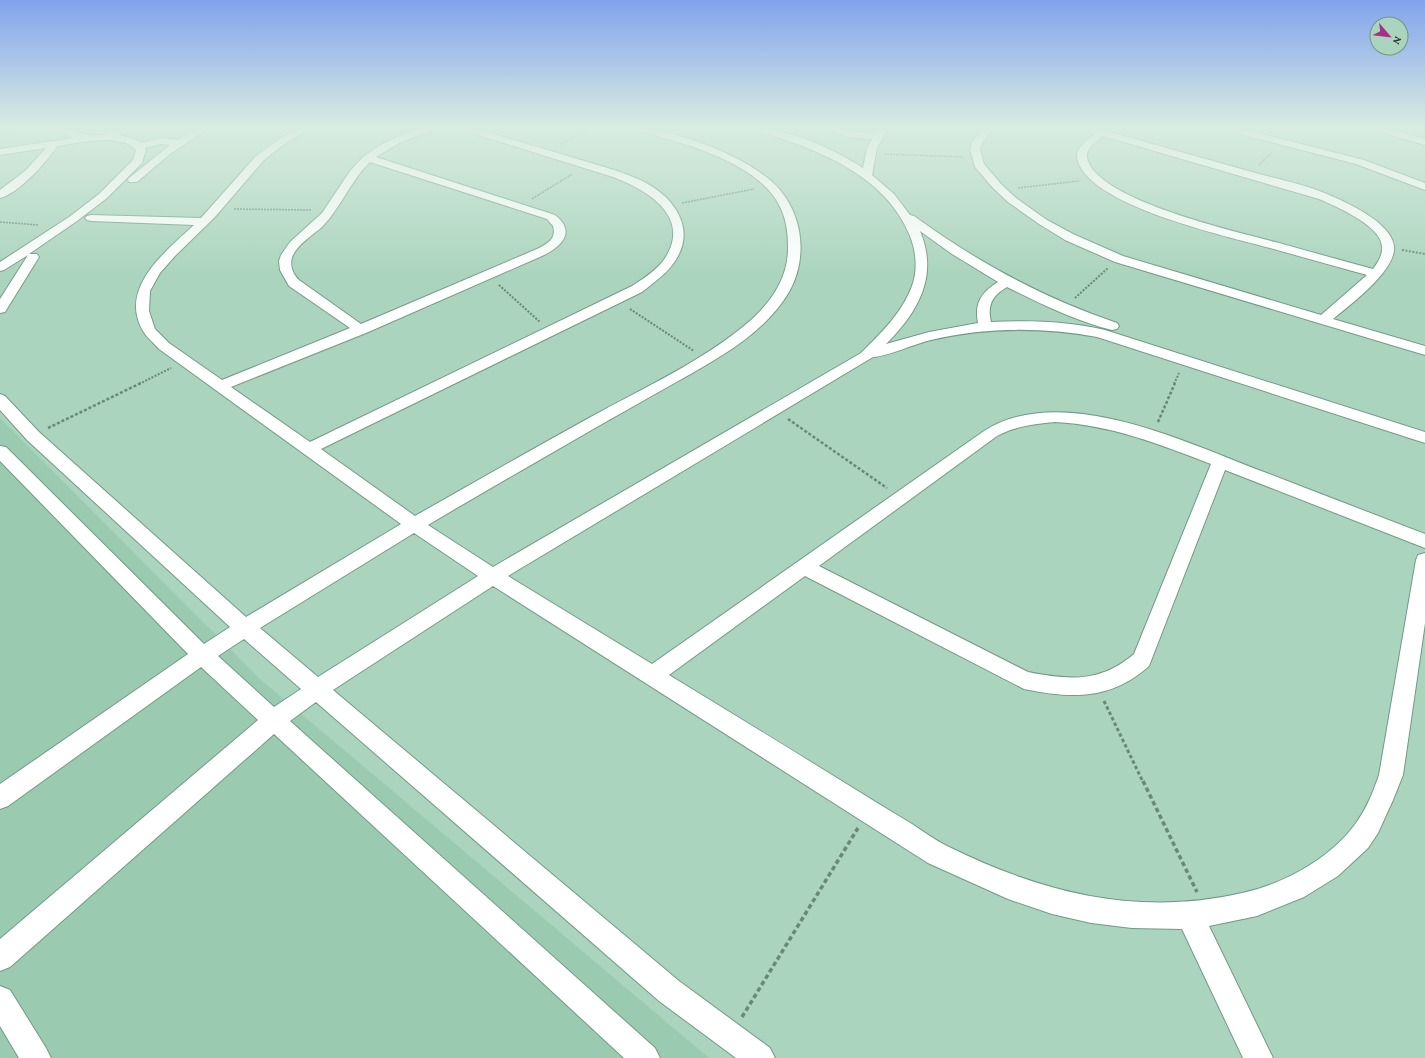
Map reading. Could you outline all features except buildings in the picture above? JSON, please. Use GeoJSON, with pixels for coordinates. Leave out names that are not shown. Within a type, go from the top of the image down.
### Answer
{"type":"FeatureCollection","features":[{"type":"Feature","properties":{"kind":"street"},"geometry":{"type":"LineString","coordinates":[[0,195],[5,189],[20,177]]}},
{"type":"Feature","properties":{"kind":"street"},"geometry":{"type":"LineString","coordinates":[[0,266],[34,246],[63,226],[103,196],[124,177]]}},
{"type":"Feature","properties":{"kind":"street"},"geometry":{"type":"LineString","coordinates":[[0,278],[91,218],[136,177]]}},
{"type":"Feature","properties":{"kind":"street"},"geometry":{"type":"LineString","coordinates":[[243,177],[210,216],[171,253],[154,272],[144,291],[142,311],[149,330],[164,346],[414,524],[493,576],[652,676],[938,854],[1007,886],[1045,899],[1099,911],[1146,916],[1199,915],[1255,904],[1297,888],[1332,866],[1359,838],[1379,808],[1391,774],[1425,560]]}},
{"type":"Feature","properties":{"kind":"street"},"geometry":{"type":"LineString","coordinates":[[350,177],[331,210],[291,250],[285,261],[286,273],[294,283],[361,330]]}},
{"type":"Feature","properties":{"kind":"street"},"geometry":{"type":"LineString","coordinates":[[220,386],[361,330],[488,275],[546,249],[554,244],[559,238],[561,232],[557,221],[543,214],[429,177]]}},
{"type":"Feature","properties":{"kind":"street"},"geometry":{"type":"LineString","coordinates":[[308,449],[616,300],[656,275],[670,260],[677,246],[679,232],[676,218],[669,206],[658,196],[640,184],[620,177]]}},
{"type":"Feature","properties":{"kind":"street"},"geometry":{"type":"LineString","coordinates":[[0,798],[245,628],[414,524],[706,358],[734,341],[758,322],[774,305],[786,287],[793,269],[796,252],[792,220],[786,206],[770,186],[759,177]]}},
{"type":"Feature","properties":{"kind":"street"},"geometry":{"type":"LineString","coordinates":[[869,177],[889,195],[908,216],[939,240],[978,265],[1008,281],[1064,307],[1104,324],[1425,426]]}},
{"type":"Feature","properties":{"kind":"street"},"geometry":{"type":"LineString","coordinates":[[991,177],[1002,190],[1032,214],[1055,230],[1084,245],[1119,258],[1425,351]]}},
{"type":"Feature","properties":{"kind":"street"},"geometry":{"type":"LineString","coordinates":[[1261,177],[1314,193],[1350,209],[1376,228],[1384,238],[1388,247],[1387,257],[1375,273],[1324,320]]}},
{"type":"Feature","properties":{"kind":"street"},"geometry":{"type":"LineString","coordinates":[[1400,177],[1425,187]]}},
{"type":"Feature","properties":{"kind":"street"},"geometry":{"type":"LineString","coordinates":[[1095,178],[1126,198],[1168,215],[1375,273]]}},
{"type":"Feature","properties":{"kind":"street"},"geometry":{"type":"LineString","coordinates":[[101,210],[210,216]]}},
{"type":"Feature","properties":{"kind":"street"},"geometry":{"type":"LineString","coordinates":[[91,218],[210,216]]}},
{"type":"Feature","properties":{"kind":"street"},"geometry":{"type":"LineString","coordinates":[[866,356],[896,327],[907,312],[920,283],[922,254],[919,241],[908,216]]}},
{"type":"Feature","properties":{"kind":"street"},"geometry":{"type":"LineString","coordinates":[[0,309],[33,257]]}},
{"type":"Feature","properties":{"kind":"street"},"geometry":{"type":"LineString","coordinates":[[985,326],[981,312],[984,300],[993,289],[1008,281]]}},
{"type":"Feature","properties":{"kind":"street"},"geometry":{"type":"LineString","coordinates":[[0,957],[274,720],[317,689],[493,576],[866,356],[910,341],[943,332],[985,326],[1029,324],[1074,327],[1100,333],[1425,438]]}},
{"type":"Feature","properties":{"kind":"street"},"geometry":{"type":"LineString","coordinates":[[0,399],[33,436],[245,628],[670,991],[760,1058]]}},
{"type":"Feature","properties":{"kind":"street"},"geometry":{"type":"LineString","coordinates":[[652,676],[997,430],[1023,421],[1053,417],[1085,418],[1119,425],[1153,436],[1425,541]]}},
{"type":"Feature","properties":{"kind":"street"},"geometry":{"type":"LineString","coordinates":[[0,450],[203,656],[645,1058]]}},
{"type":"Feature","properties":{"kind":"street"},"geometry":{"type":"LineString","coordinates":[[804,567],[1024,680],[1049,686],[1073,687],[1096,685],[1122,675],[1142,660],[1220,462]]}},
{"type":"Feature","properties":{"kind":"street"},"geometry":{"type":"LineString","coordinates":[[1199,915],[1258,1058]]}},
{"type":"Feature","properties":{"kind":"street"},"geometry":{"type":"LineString","coordinates":[[0,1000],[36,1058]]}},
{"type":"Feature","properties":{"kind":"path"},"geometry":{"type":"LineString","coordinates":[[519,206],[568,177]]}},
{"type":"Feature","properties":{"kind":"path"},"geometry":{"type":"LineString","coordinates":[[1002,190],[1095,178]]}},
{"type":"Feature","properties":{"kind":"path"},"geometry":{"type":"LineString","coordinates":[[669,206],[770,186]]}},
{"type":"Feature","properties":{"kind":"path"},"geometry":{"type":"LineString","coordinates":[[210,216],[331,210]]}},
{"type":"Feature","properties":{"kind":"path"},"geometry":{"type":"LineString","coordinates":[[0,222],[63,226]]}},
{"type":"Feature","properties":{"kind":"path"},"geometry":{"type":"LineString","coordinates":[[1388,247],[1425,254]]}},
{"type":"Feature","properties":{"kind":"path"},"geometry":{"type":"LineString","coordinates":[[1064,307],[1119,258]]}},
{"type":"Feature","properties":{"kind":"path"},"geometry":{"type":"LineString","coordinates":[[488,275],[550,332]]}},
{"type":"Feature","properties":{"kind":"path"},"geometry":{"type":"LineString","coordinates":[[616,300],[706,358]]}},
{"type":"Feature","properties":{"kind":"path"},"geometry":{"type":"LineString","coordinates":[[1153,436],[1184,360]]}},
{"type":"Feature","properties":{"kind":"path"},"geometry":{"type":"LineString","coordinates":[[33,436],[185,361]]}},
{"type":"Feature","properties":{"kind":"path"},"geometry":{"type":"LineString","coordinates":[[776,410],[901,498]]}},
{"type":"Feature","properties":{"kind":"path"},"geometry":{"type":"LineString","coordinates":[[1096,685],[1199,915]]}},
{"type":"Feature","properties":{"kind":"path"},"geometry":{"type":"LineString","coordinates":[[731,1036],[868,811]]}},
{"type":"Feature","properties":{"kind":"shaded area"},"geometry":{"type":"Polygon","coordinates":[[[0,418],[260,679],[709,1058],[1,1058],[0,418]]]}}]}
